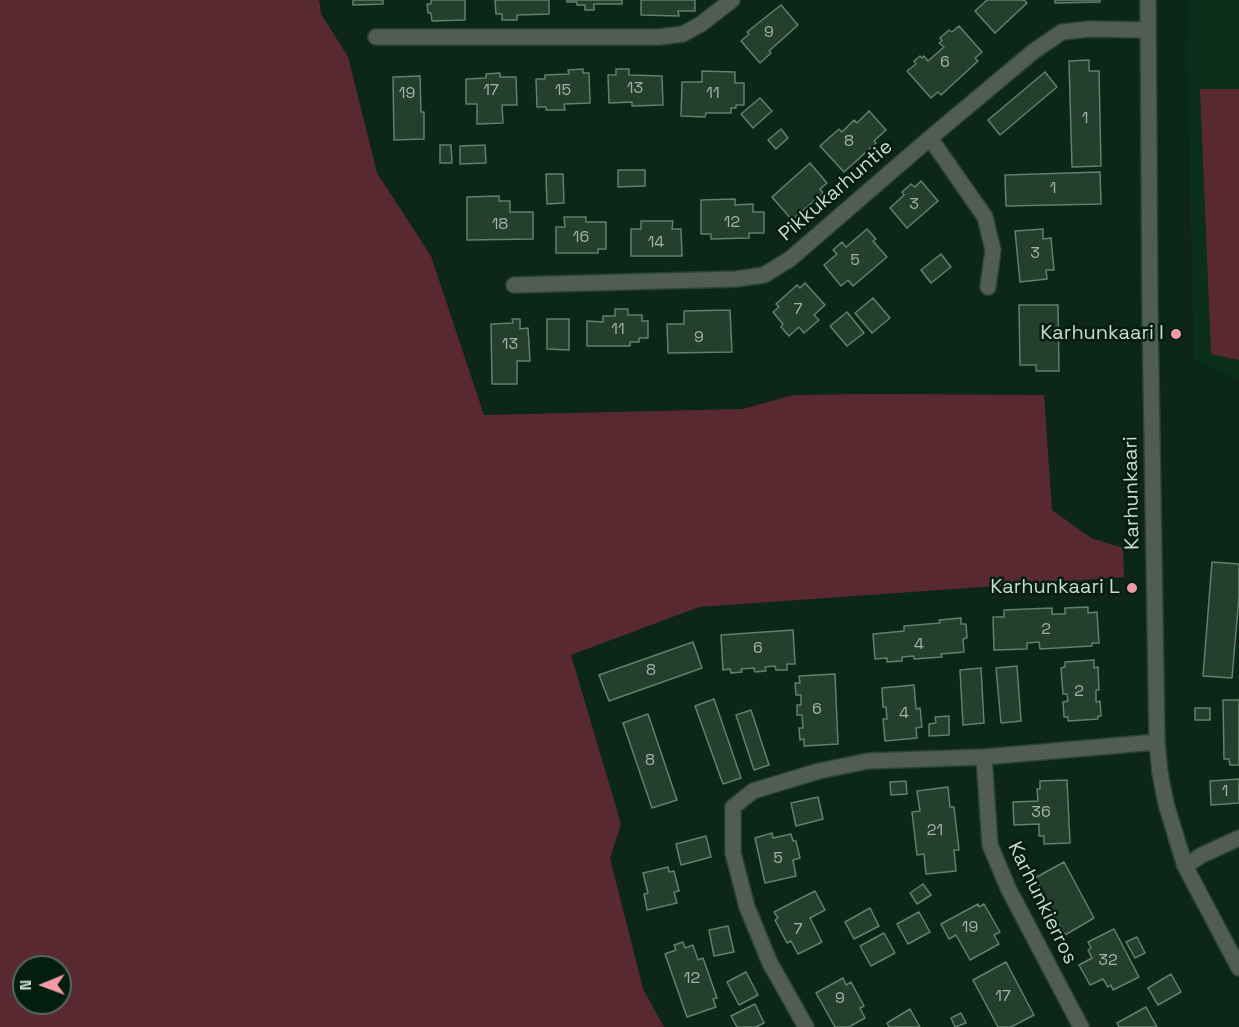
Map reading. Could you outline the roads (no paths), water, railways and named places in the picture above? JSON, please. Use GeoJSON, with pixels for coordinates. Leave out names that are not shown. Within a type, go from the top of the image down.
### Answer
{"type":"FeatureCollection","features":[{"type":"Feature","properties":{"kind":"street"},"geometry":{"type":"LineString","coordinates":[[376,37],[659,37],[683,34],[701,24],[732,0]]}},
{"type":"Feature","properties":{"kind":"street","name":"Karhunkaari"},"geometry":{"type":"LineString","coordinates":[[1148,0],[1157,742],[1166,804],[1185,866],[1239,968]]}},
{"type":"Feature","properties":{"kind":"street","name":"Pikkukarhuntie"},"geometry":{"type":"LineString","coordinates":[[514,285],[736,279],[764,274],[790,259],[1034,51],[1062,32],[1090,29],[1147,30]]}},
{"type":"Feature","properties":{"kind":"street"},"geometry":{"type":"LineString","coordinates":[[930,138],[985,217],[993,250],[988,287]]}},
{"type":"Feature","properties":{"kind":"street"},"geometry":{"type":"LineString","coordinates":[[806,1027],[770,963],[747,907],[733,853],[733,807],[753,791],[819,771],[868,761],[984,757],[1157,742]]}},
{"type":"Feature","properties":{"kind":"street","name":"Karhunkierros"},"geometry":{"type":"LineString","coordinates":[[984,757],[990,845],[1008,888],[1082,1027]]}},
{"type":"Feature","properties":{"kind":"street"},"geometry":{"type":"LineString","coordinates":[[1185,866],[1202,855],[1239,838]]}},
{"type":"Feature","properties":{"kind":"place","name":"Karhunkaari I"},"geometry":{"type":"Point","coordinates":[1176,334]}},
{"type":"Feature","properties":{"kind":"place","name":"Karhunkaari L"},"geometry":{"type":"Point","coordinates":[1132,588]}}]}
